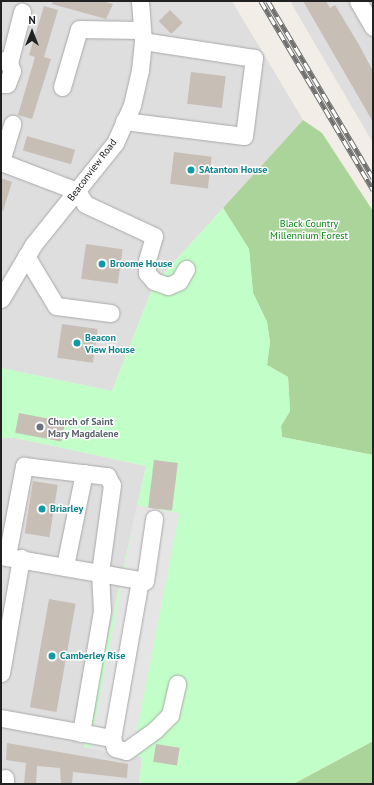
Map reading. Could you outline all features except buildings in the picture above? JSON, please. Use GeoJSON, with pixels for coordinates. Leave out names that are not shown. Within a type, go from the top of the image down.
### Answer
{"type":"FeatureCollection","features":[{"type":"Feature","properties":{"kind":"street","name":"Beaconview Road"},"geometry":{"type":"LineString","coordinates":[[1,299],[26,256],[115,143],[132,105],[142,35],[140,1]]}},
{"type":"Feature","properties":{"kind":"street"},"geometry":{"type":"LineString","coordinates":[[358,1],[373,27]]}},
{"type":"Feature","properties":{"kind":"street"},"geometry":{"type":"LineString","coordinates":[[1,84],[7,84],[12,71],[5,61],[22,12]]}},
{"type":"Feature","properties":{"kind":"street"},"geometry":{"type":"LineString","coordinates":[[62,87],[79,29],[142,35],[254,58],[244,136],[124,121]]}},
{"type":"Feature","properties":{"kind":"street"},"geometry":{"type":"LineString","coordinates":[[12,124],[1,162],[77,191],[85,204],[154,236],[147,260],[147,273],[154,281],[168,286],[179,281],[186,269]]}},
{"type":"Feature","properties":{"kind":"street"},"geometry":{"type":"LineString","coordinates":[[26,256],[56,306],[110,313]]}},
{"type":"Feature","properties":{"kind":"street"},"geometry":{"type":"LineString","coordinates":[[1,673],[10,557],[24,466],[107,476],[112,485],[100,573],[102,611],[81,733]]}},
{"type":"Feature","properties":{"kind":"street"},"geometry":{"type":"LineString","coordinates":[[65,566],[84,473]]}},
{"type":"Feature","properties":{"kind":"street"},"geometry":{"type":"LineString","coordinates":[[10,557],[145,581],[154,519]]}},
{"type":"Feature","properties":{"kind":"street"},"geometry":{"type":"LineString","coordinates":[[140,580],[112,738],[115,748],[126,751],[142,742],[170,715],[177,684]]}},
{"type":"Feature","properties":{"kind":"street"},"geometry":{"type":"LineString","coordinates":[[1,718],[112,738]]}},
{"type":"Feature","properties":{"kind":"shaded area"},"geometry":{"type":"Polygon","coordinates":[[[1,1],[232,1],[303,120],[154,284],[112,391],[1,368],[1,1]]]}},
{"type":"Feature","properties":{"kind":"shaded area"},"geometry":{"type":"Polygon","coordinates":[[[290,1],[373,1],[373,143],[322,56],[290,1]]]}},
{"type":"Feature","properties":{"kind":"shaded area"},"geometry":{"type":"Polygon","coordinates":[[[1,438],[16,438],[146,466],[84,747],[142,757],[139,784],[1,784],[1,438]]]}},
{"type":"Feature","properties":{"kind":"shaded area"},"geometry":{"type":"Polygon","coordinates":[[[137,505],[179,513],[132,757],[90,748],[137,505]]]}},
{"type":"Feature","properties":{"kind":"green space","name":"Black Country Millennium Forest"},"geometry":{"type":"Polygon","coordinates":[[[303,120],[322,133],[373,211],[373,455],[282,437],[281,426],[290,411],[288,377],[267,365],[270,342],[267,322],[253,293],[249,249],[223,208],[303,120]]]}},
{"type":"Feature","properties":{"kind":"green space"},"geometry":{"type":"Polygon","coordinates":[[[223,208],[249,249],[253,293],[267,322],[270,342],[267,365],[288,377],[290,411],[281,426],[282,437],[373,455],[373,741],[293,784],[139,784],[142,757],[84,747],[146,466],[16,438],[1,438],[1,368],[112,391],[154,284],[223,208]]]}},
{"type":"Feature","properties":{"kind":"green space"},"geometry":{"type":"Polygon","coordinates":[[[373,741],[373,784],[293,784],[338,760],[373,741]]]}},
{"type":"Feature","properties":{"kind":"railway"},"geometry":{"type":"LineString","coordinates":[[261,1],[373,190]]}},
{"type":"Feature","properties":{"kind":"railway"},"geometry":{"type":"LineString","coordinates":[[268,1],[373,178]]}},
{"type":"Feature","properties":{"kind":"place","name":"SAtanton House"},"geometry":{"type":"Point","coordinates":[191,170]}},
{"type":"Feature","properties":{"kind":"place","name":"Broome House"},"geometry":{"type":"Point","coordinates":[102,264]}},
{"type":"Feature","properties":{"kind":"place","name":"Beacon View House"},"geometry":{"type":"Point","coordinates":[77,343]}},
{"type":"Feature","properties":{"kind":"place","name":"Church of Saint Mary Magdalene"},"geometry":{"type":"Point","coordinates":[40,427]}},
{"type":"Feature","properties":{"kind":"place","name":"Briarley"},"geometry":{"type":"Point","coordinates":[42,509]}},
{"type":"Feature","properties":{"kind":"place","name":"Camberley Rise"},"geometry":{"type":"Point","coordinates":[52,656]}}]}
